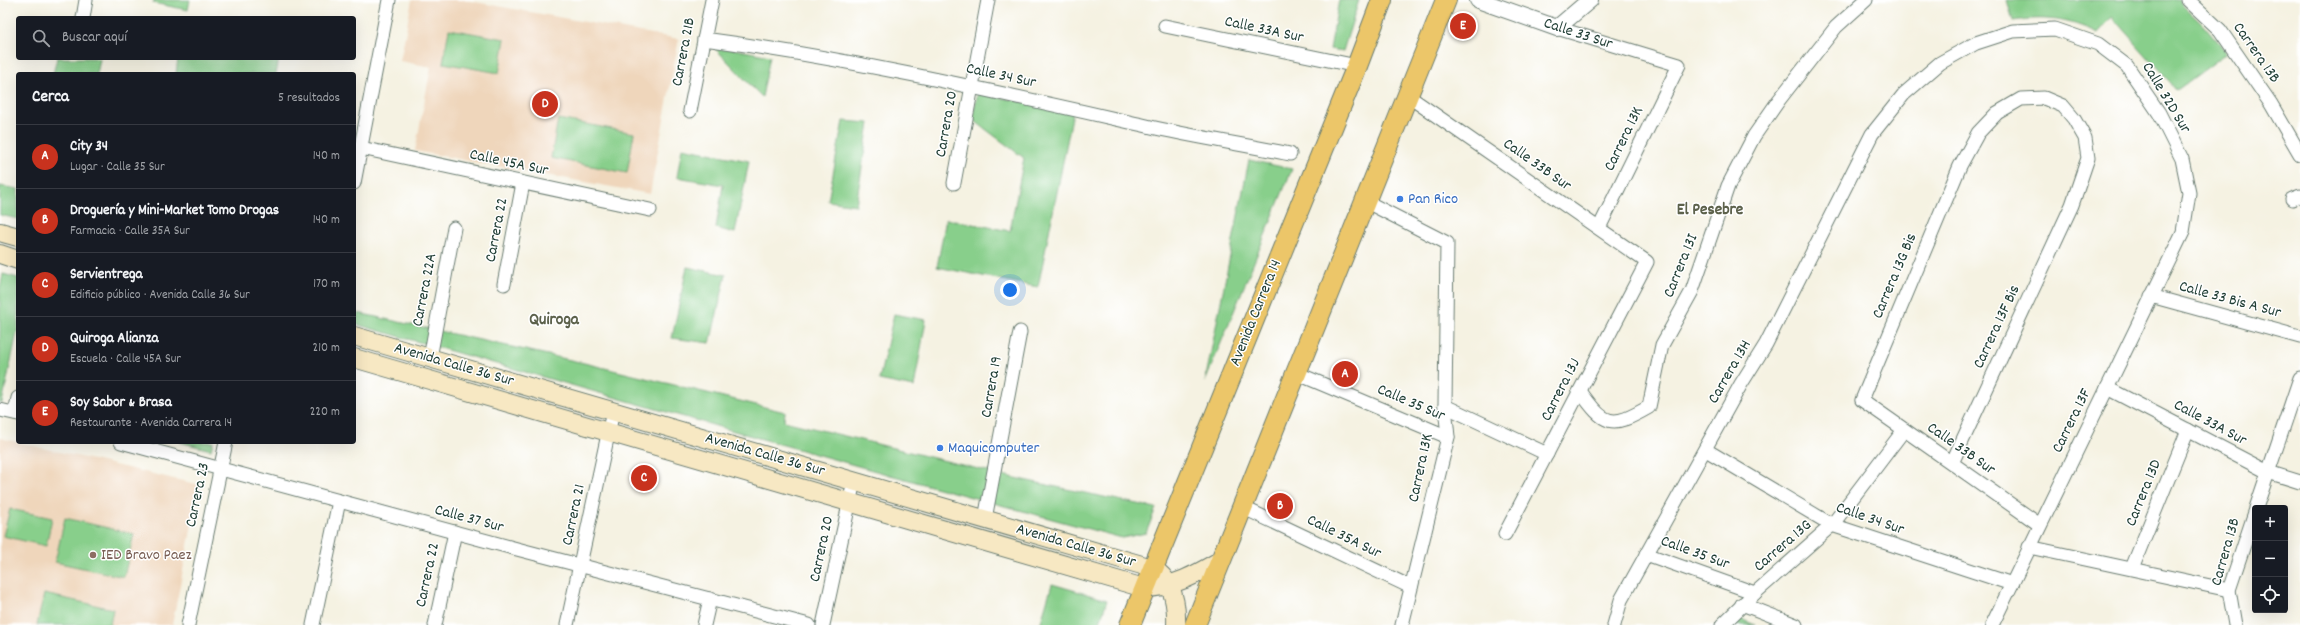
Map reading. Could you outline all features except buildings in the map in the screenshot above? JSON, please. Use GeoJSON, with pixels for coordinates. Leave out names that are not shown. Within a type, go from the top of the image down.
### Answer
{"type":"FeatureCollection","features":[{"type":"Feature","properties":{"kind":"main road","name":"Avenida Carrera 14"},"geometry":{"type":"LineString","coordinates":[[1130,625],[1357,66],[1382,0]]}},
{"type":"Feature","properties":{"kind":"main road"},"geometry":{"type":"LineString","coordinates":[[1195,625],[1446,0]]}},
{"type":"Feature","properties":{"kind":"main road"},"geometry":{"type":"LineString","coordinates":[[0,232],[16,236]]}},
{"type":"Feature","properties":{"kind":"main road"},"geometry":{"type":"LineString","coordinates":[[0,254],[16,259]]}},
{"type":"Feature","properties":{"kind":"main road","name":"Avenida Calle 36 Sur"},"geometry":{"type":"LineString","coordinates":[[356,337],[1152,568],[1166,578],[1170,585]]}},
{"type":"Feature","properties":{"kind":"main road","name":"Avenida Calle 36 Sur"},"geometry":{"type":"LineString","coordinates":[[356,359],[1144,588],[1170,585],[1190,578],[1221,560]]}},
{"type":"Feature","properties":{"kind":"main road"},"geometry":{"type":"LineString","coordinates":[[1170,585],[1177,612],[1176,625]]}},
{"type":"Feature","properties":{"kind":"street"},"geometry":{"type":"LineString","coordinates":[[82,16],[86,0]]}},
{"type":"Feature","properties":{"kind":"street"},"geometry":{"type":"LineString","coordinates":[[356,173],[389,0]]}},
{"type":"Feature","properties":{"kind":"street","name":"Carrera 21B"},"geometry":{"type":"LineString","coordinates":[[690,111],[712,0]]}},
{"type":"Feature","properties":{"kind":"street","name":"Carrera 20"},"geometry":{"type":"LineString","coordinates":[[954,183],[988,0]]}},
{"type":"Feature","properties":{"kind":"street","name":"Calle 33 Sur"},"geometry":{"type":"LineString","coordinates":[[1478,0],[1557,28],[1679,65]]}},
{"type":"Feature","properties":{"kind":"street"},"geometry":{"type":"LineString","coordinates":[[1557,28],[1590,0]]}},
{"type":"Feature","properties":{"kind":"street","name":"Carrera 13I"},"geometry":{"type":"LineString","coordinates":[[1580,391],[1594,410],[1609,421],[1625,421],[1649,407],[1662,346],[1692,291],[1728,186],[1754,136],[1779,100],[1836,27],[1866,0]]}},
{"type":"Feature","properties":{"kind":"street","name":"Carrera 13B"},"geometry":{"type":"LineString","coordinates":[[2188,0],[2220,30],[2271,104],[2300,154]]}},
{"type":"Feature","properties":{"kind":"street","name":"Calle 33A Sur"},"geometry":{"type":"LineString","coordinates":[[1164,26],[1357,66]]}},
{"type":"Feature","properties":{"kind":"street","name":"Calle 32D Sur"},"geometry":{"type":"LineString","coordinates":[[1872,134],[1904,94],[1940,63],[1976,43],[2005,34],[2054,29],[2098,44],[2127,66],[2159,113],[2182,159],[2189,193],[2183,232]]}},
{"type":"Feature","properties":{"kind":"street","name":"Calle 34 Sur"},"geometry":{"type":"LineString","coordinates":[[704,39],[772,48],[971,86],[1149,127],[1290,154]]}},
{"type":"Feature","properties":{"kind":"street","name":"Carrera 13K"},"geometry":{"type":"LineString","coordinates":[[1599,228],[1679,65]]}},
{"type":"Feature","properties":{"kind":"street","name":"Calle 33B Sur"},"geometry":{"type":"LineString","coordinates":[[1408,96],[1647,262]]}},
{"type":"Feature","properties":{"kind":"street","name":"Carrera 13G Bis"},"geometry":{"type":"LineString","coordinates":[[1862,400],[1960,166],[1978,133],[1996,113],[2021,99],[2044,98],[2063,106],[2074,119],[2085,138],[2088,158],[2072,205]]}},
{"type":"Feature","properties":{"kind":"street","name":"Carrera 13H"},"geometry":{"type":"LineString","coordinates":[[1614,625],[1621,600],[1706,450],[1741,384],[1766,344],[1872,134]]}},
{"type":"Feature","properties":{"kind":"street","name":"Calle 45A Sur"},"geometry":{"type":"LineString","coordinates":[[361,148],[650,210]]}},
{"type":"Feature","properties":{"kind":"street","name":"Carrera 22"},"geometry":{"type":"LineString","coordinates":[[504,284],[523,183]]}},
{"type":"Feature","properties":{"kind":"street","name":"Carrera 13K"},"geometry":{"type":"LineString","coordinates":[[1365,201],[1447,242],[1445,406],[1448,437],[1402,625]]}},
{"type":"Feature","properties":{"kind":"street","name":"Carrera 13F Bis"},"geometry":{"type":"LineString","coordinates":[[1952,463],[2072,205]]}},
{"type":"Feature","properties":{"kind":"street","name":"Carrera 22A"},"geometry":{"type":"LineString","coordinates":[[430,358],[454,228]]}},
{"type":"Feature","properties":{"kind":"street","name":"Carrera 13F"},"geometry":{"type":"LineString","coordinates":[[1992,625],[2183,232]]}},
{"type":"Feature","properties":{"kind":"street","name":"Carrera 13J"},"geometry":{"type":"LineString","coordinates":[[1505,534],[1647,262]]}},
{"type":"Feature","properties":{"kind":"street","name":"Calle 33 Bis A Sur"},"geometry":{"type":"LineString","coordinates":[[2151,296],[2300,337]]}},
{"type":"Feature","properties":{"kind":"street","name":"Carrera 19"},"geometry":{"type":"LineString","coordinates":[[986,519],[1020,332]]}},
{"type":"Feature","properties":{"kind":"street","name":"Calle 35 Sur"},"geometry":{"type":"LineString","coordinates":[[1296,373],[1448,437]]}},
{"type":"Feature","properties":{"kind":"street","name":"Carrera 13B"},"geometry":{"type":"LineString","coordinates":[[2257,505],[2300,378]]}},
{"type":"Feature","properties":{"kind":"street","name":"Calle 33A Sur"},"geometry":{"type":"LineString","coordinates":[[2107,388],[2268,472],[2300,482]]}},
{"type":"Feature","properties":{"kind":"street","name":"Calle 33B Sur"},"geometry":{"type":"LineString","coordinates":[[1862,400],[2040,525]]}},
{"type":"Feature","properties":{"kind":"street","name":"Calle 35 Sur"},"geometry":{"type":"LineString","coordinates":[[1445,406],[1547,454]]}},
{"type":"Feature","properties":{"kind":"street"},"geometry":{"type":"LineString","coordinates":[[0,410],[16,414]]}},
{"type":"Feature","properties":{"kind":"street","name":"Carrera 21"},"geometry":{"type":"LineString","coordinates":[[567,625],[613,411]]}},
{"type":"Feature","properties":{"kind":"street","name":"Carrera 13G"},"geometry":{"type":"LineString","coordinates":[[1722,625],[1742,604],[1832,525],[1904,430]]}},
{"type":"Feature","properties":{"kind":"street","name":"Carrera 13D"},"geometry":{"type":"LineString","coordinates":[[2132,568],[2188,430]]}},
{"type":"Feature","properties":{"kind":"street","name":"Calle 37 Sur"},"geometry":{"type":"LineString","coordinates":[[128,444],[580,566],[809,625]]}},
{"type":"Feature","properties":{"kind":"street","name":"Carrera 23"},"geometry":{"type":"LineString","coordinates":[[188,625],[226,444]]}},
{"type":"Feature","properties":{"kind":"street","name":"Calle 34 Sur"},"geometry":{"type":"LineString","coordinates":[[1706,450],[1832,525],[2012,584]]}},
{"type":"Feature","properties":{"kind":"street","name":"Carrera 20"},"geometry":{"type":"LineString","coordinates":[[823,625],[854,481]]}},
{"type":"Feature","properties":{"kind":"street"},"geometry":{"type":"LineString","coordinates":[[313,625],[339,501]]}},
{"type":"Feature","properties":{"kind":"street","name":"Calle 35A Sur"},"geometry":{"type":"LineString","coordinates":[[1242,507],[1411,587]]}},
{"type":"Feature","properties":{"kind":"street","name":"Carrera 13B"},"geometry":{"type":"LineString","coordinates":[[2235,625],[2229,590],[2252,521]]}},
{"type":"Feature","properties":{"kind":"street","name":"Carrera 22"},"geometry":{"type":"LineString","coordinates":[[435,625],[455,532]]}},
{"type":"Feature","properties":{"kind":"street"},"geometry":{"type":"LineString","coordinates":[[2029,547],[2229,590]]}},
{"type":"Feature","properties":{"kind":"street","name":"Calle 35 Sur"},"geometry":{"type":"LineString","coordinates":[[1646,554],[1755,593]]}},
{"type":"Feature","properties":{"kind":"street"},"geometry":{"type":"LineString","coordinates":[[704,625],[710,599]]}},
{"type":"Feature","properties":{"kind":"street"},"geometry":{"type":"LineString","coordinates":[[1742,604],[1796,625]]}},
{"type":"Feature","properties":{"kind":"shaded area"},"geometry":{"type":"Polygon","coordinates":[[[412,0],[464,0],[679,39],[650,194],[415,151],[431,67],[400,61],[412,0]]]}},
{"type":"Feature","properties":{"kind":"shaded area","name":"IED Bravo Paez"},"geometry":{"type":"Polygon","coordinates":[[[0,438],[16,442],[16,444],[26,444],[200,485],[172,625],[0,625],[0,438]]]}},
{"type":"Feature","properties":{"kind":"green space"},"geometry":{"type":"Polygon","coordinates":[[[154,0],[190,0],[188,10],[153,3],[154,0]]]}},
{"type":"Feature","properties":{"kind":"green space"},"geometry":{"type":"Polygon","coordinates":[[[1339,0],[1359,0],[1343,51],[1330,49],[1339,0]]]}},
{"type":"Feature","properties":{"kind":"green space"},"geometry":{"type":"Polygon","coordinates":[[[2007,0],[2178,0],[2204,25],[2227,53],[2177,90],[2112,17],[2098,33],[2087,28],[2056,20],[2036,19],[2013,21],[2007,0]]]}},
{"type":"Feature","properties":{"kind":"green space"},"geometry":{"type":"Polygon","coordinates":[[[449,29],[505,39],[499,73],[443,63],[449,29]]]}},
{"type":"Feature","properties":{"kind":"green space"},"geometry":{"type":"Polygon","coordinates":[[[712,45],[770,56],[762,97],[755,90],[712,45]]]}},
{"type":"Feature","properties":{"kind":"green space"},"geometry":{"type":"Polygon","coordinates":[[[56,60],[100,60],[97,72],[54,72],[56,60]]]}},
{"type":"Feature","properties":{"kind":"green space"},"geometry":{"type":"Polygon","coordinates":[[[178,60],[279,60],[276,72],[176,72],[178,60]]]}},
{"type":"Feature","properties":{"kind":"green space"},"geometry":{"type":"Polygon","coordinates":[[[978,93],[1073,112],[1038,287],[937,267],[946,219],[1010,231],[1024,158],[972,119],[978,93]]]}},
{"type":"Feature","properties":{"kind":"green space"},"geometry":{"type":"Polygon","coordinates":[[[558,119],[634,133],[627,173],[551,158],[558,119]]]}},
{"type":"Feature","properties":{"kind":"green space"},"geometry":{"type":"Polygon","coordinates":[[[843,121],[869,123],[856,205],[828,201],[843,121]]]}},
{"type":"Feature","properties":{"kind":"green space"},"geometry":{"type":"Polygon","coordinates":[[[682,148],[749,161],[735,233],[716,228],[723,185],[677,177],[682,148]]]}},
{"type":"Feature","properties":{"kind":"green space"},"geometry":{"type":"Polygon","coordinates":[[[1249,160],[1292,169],[1205,382],[1249,160]]]}},
{"type":"Feature","properties":{"kind":"green space"},"geometry":{"type":"Polygon","coordinates":[[[0,186],[16,189],[16,219],[0,215],[0,186]]]}},
{"type":"Feature","properties":{"kind":"green space"},"geometry":{"type":"Polygon","coordinates":[[[687,267],[726,275],[710,343],[672,338],[687,267]]]}},
{"type":"Feature","properties":{"kind":"green space"},"geometry":{"type":"Polygon","coordinates":[[[3,274],[16,277],[16,337],[2,403],[0,403],[0,289],[3,274]]]}},
{"type":"Feature","properties":{"kind":"green space"},"geometry":{"type":"Polygon","coordinates":[[[358,313],[584,363],[785,412],[784,421],[1019,479],[1156,508],[1146,533],[1122,538],[872,470],[356,324],[358,313]]]}},
{"type":"Feature","properties":{"kind":"green space"},"geometry":{"type":"Polygon","coordinates":[[[894,314],[926,320],[914,387],[879,380],[894,314]]]}},
{"type":"Feature","properties":{"kind":"green space"},"geometry":{"type":"Polygon","coordinates":[[[188,444],[212,444],[211,450],[188,444]]]}},
{"type":"Feature","properties":{"kind":"green space"},"geometry":{"type":"Polygon","coordinates":[[[10,509],[52,518],[46,546],[3,536],[10,509]]]}},
{"type":"Feature","properties":{"kind":"green space"},"geometry":{"type":"Polygon","coordinates":[[[65,518],[134,534],[124,577],[55,562],[65,518]]]}},
{"type":"Feature","properties":{"kind":"green space"},"geometry":{"type":"Polygon","coordinates":[[[1052,584],[1107,600],[1099,625],[1040,625],[1052,584]]]}},
{"type":"Feature","properties":{"kind":"green space"},"geometry":{"type":"Polygon","coordinates":[[[44,594],[113,609],[110,625],[37,625],[44,594]]]}},
{"type":"Feature","properties":{"kind":"green space"},"geometry":{"type":"Polygon","coordinates":[[[1736,617],[1755,625],[1733,625],[1736,617]]]}},
{"type":"Feature","properties":{"kind":"place","name":"Soy Sabor & Brasa"},"geometry":{"type":"Point","coordinates":[1463,26]}},
{"type":"Feature","properties":{"kind":"place","name":"Quiroga Alianza"},"geometry":{"type":"Point","coordinates":[545,104]}},
{"type":"Feature","properties":{"kind":"place","name":"Pan Rico"},"geometry":{"type":"Point","coordinates":[1400,199]}},
{"type":"Feature","properties":{"kind":"place","name":"City 34"},"geometry":{"type":"Point","coordinates":[1345,374]}},
{"type":"Feature","properties":{"kind":"place","name":"Maquicomputer"},"geometry":{"type":"Point","coordinates":[940,448]}},
{"type":"Feature","properties":{"kind":"place","name":"Servientrega"},"geometry":{"type":"Point","coordinates":[644,478]}},
{"type":"Feature","properties":{"kind":"place","name":"Droguería y Mini-Market Tomo Drogas"},"geometry":{"type":"Point","coordinates":[1280,506]}},
{"type":"Feature","properties":{"kind":"place","name":"IED Bravo Paez"},"geometry":{"type":"Point","coordinates":[93,555]}},
{"type":"Feature","properties":{"kind":"district","name":"El Pesebre"},"geometry":{"type":"Point","coordinates":[1710,211]}},
{"type":"Feature","properties":{"kind":"district","name":"Quiroga"},"geometry":{"type":"Point","coordinates":[554,321]}}]}
